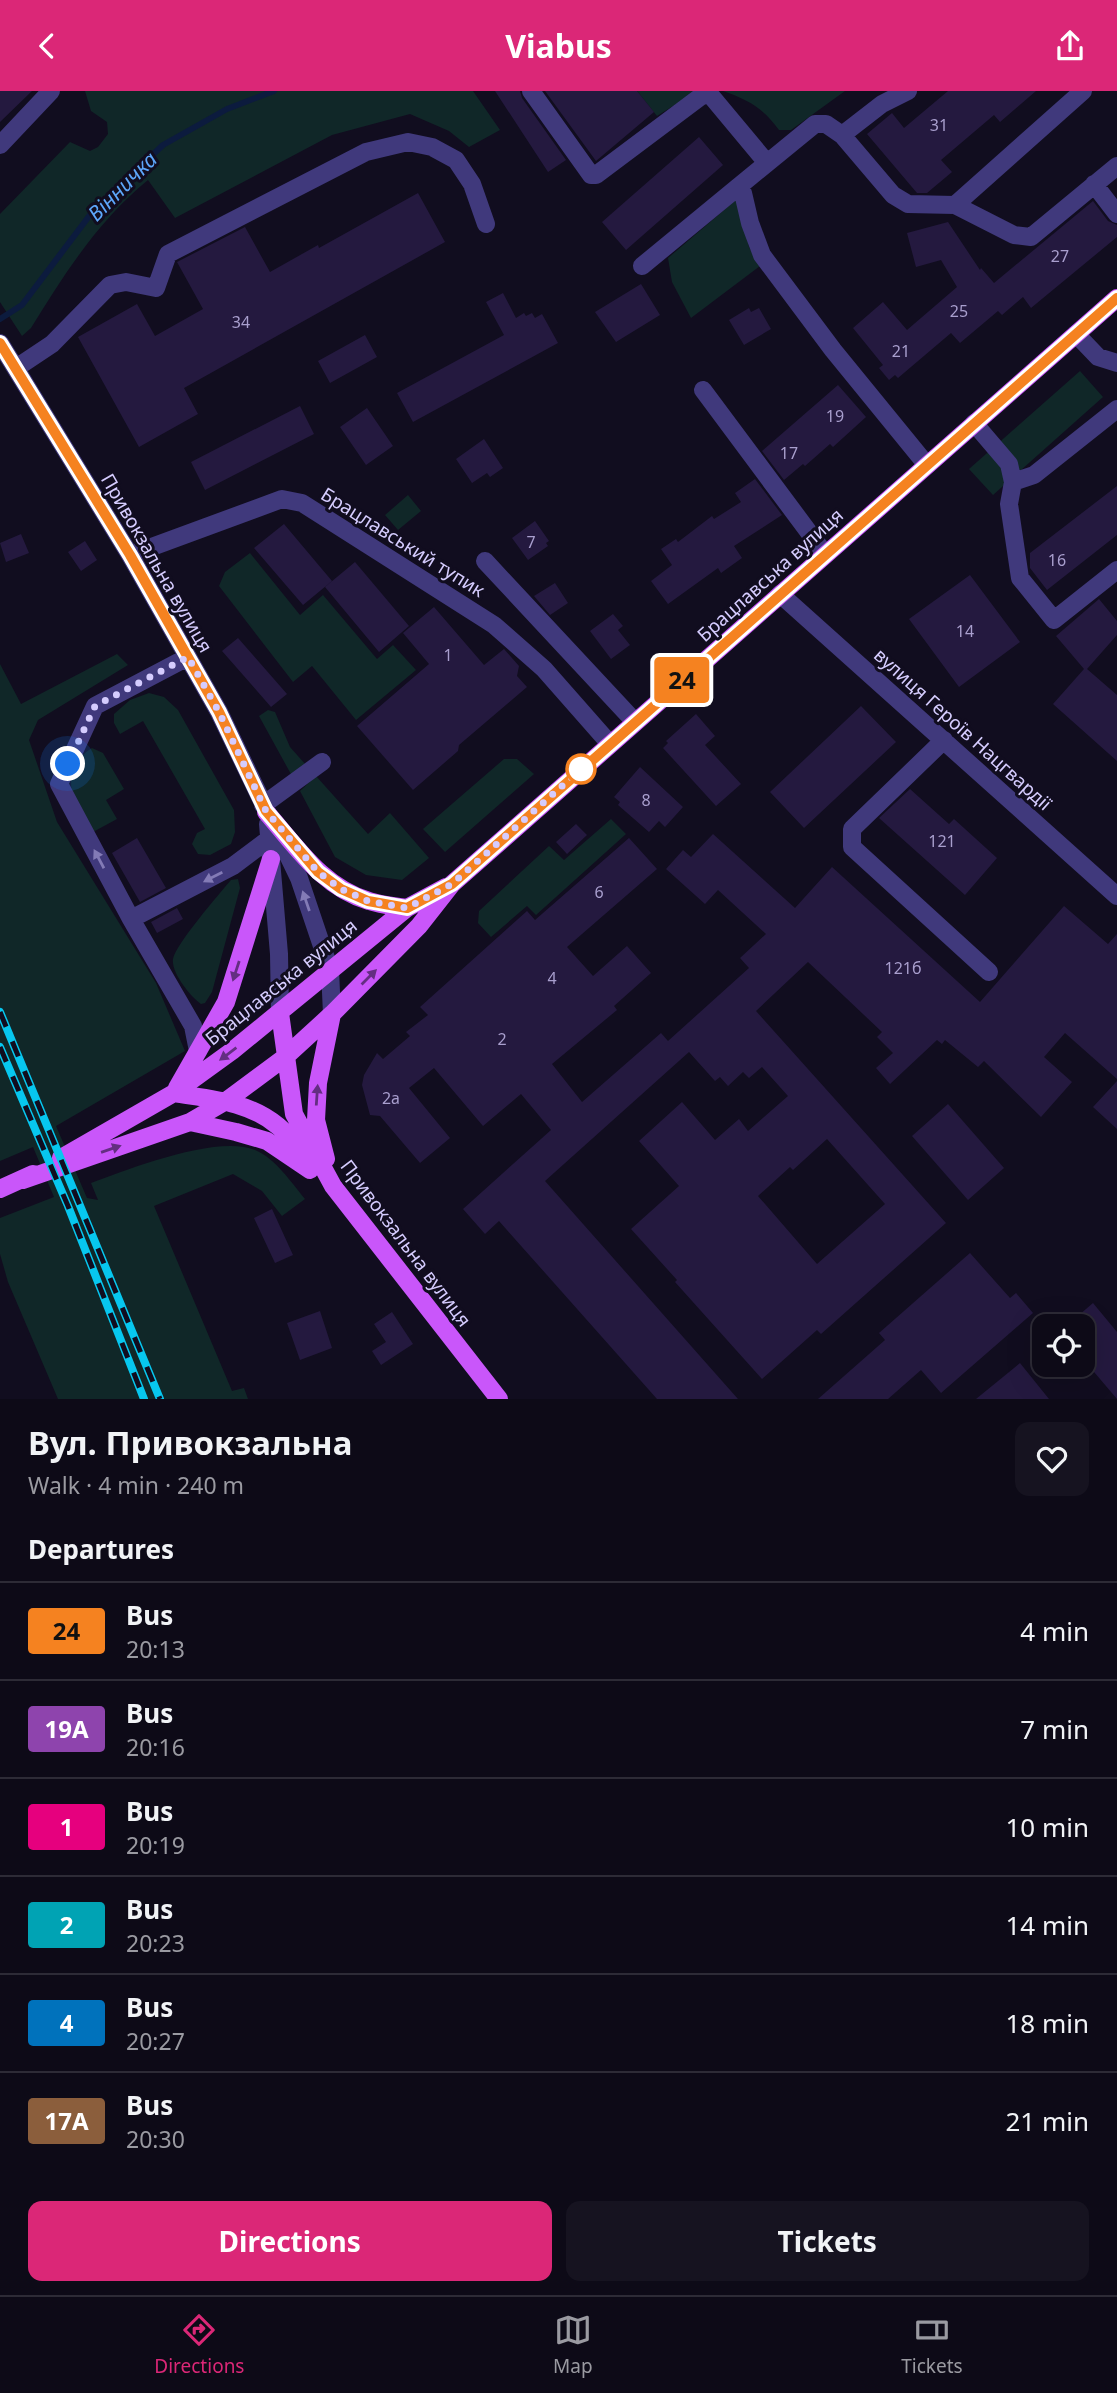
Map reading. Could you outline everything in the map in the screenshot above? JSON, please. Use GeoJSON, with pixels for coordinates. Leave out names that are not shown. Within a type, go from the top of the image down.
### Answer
{"type":"FeatureCollection","features":[{"type":"Feature","properties":{"kind":"main road","name":"Брацлавська вулиця"},"geometry":{"type":"LineString","coordinates":[[23,1179],[190,1122],[226,1101],[284,1058],[419,926],[452,884],[1117,298]]}},
{"type":"Feature","properties":{"kind":"main road"},"geometry":{"type":"LineString","coordinates":[[265,808],[318,872],[341,889],[368,901],[407,908]]}},
{"type":"Feature","properties":{"kind":"main road"},"geometry":{"type":"LineString","coordinates":[[271,859],[226,1002],[174,1093],[226,1101],[257,1112],[279,1126],[333,1186]]}},
{"type":"Feature","properties":{"kind":"main road","name":"Брацлавська вулиця"},"geometry":{"type":"LineString","coordinates":[[23,1179],[174,1093],[280,1013],[407,908],[452,884]]}},
{"type":"Feature","properties":{"kind":"main road","name":"Привокзальна вулиця"},"geometry":{"type":"LineString","coordinates":[[280,1013],[284,1058],[294,1114],[333,1186],[499,1399]]}},
{"type":"Feature","properties":{"kind":"main road"},"geometry":{"type":"LineString","coordinates":[[332,1014],[318,1083],[316,1119],[333,1186]]}},
{"type":"Feature","properties":{"kind":"main road"},"geometry":{"type":"LineString","coordinates":[[190,1122],[267,1141],[333,1186]]}},
{"type":"Feature","properties":{"kind":"main road"},"geometry":{"type":"LineString","coordinates":[[0,1189],[23,1179]]}},
{"type":"Feature","properties":{"kind":"street"},"geometry":{"type":"LineString","coordinates":[[0,145],[51,91]]}},
{"type":"Feature","properties":{"kind":"street"},"geometry":{"type":"LineString","coordinates":[[531,91],[591,175],[596,175],[707,94],[767,163]]}},
{"type":"Feature","properties":{"kind":"street"},"geometry":{"type":"LineString","coordinates":[[842,135],[873,110],[908,91]]}},
{"type":"Feature","properties":{"kind":"street"},"geometry":{"type":"LineString","coordinates":[[955,205],[1083,91]]}},
{"type":"Feature","properties":{"kind":"street"},"geometry":{"type":"LineString","coordinates":[[642,266],[815,124],[825,124],[842,135],[893,195],[908,204],[955,205],[1024,238],[1031,237],[1117,166]]}},
{"type":"Feature","properties":{"kind":"street"},"geometry":{"type":"LineString","coordinates":[[16,368],[52,344],[110,285],[126,282],[156,288],[169,254],[366,152],[408,142],[432,147],[456,160],[472,184],[486,224]]}},
{"type":"Feature","properties":{"kind":"street"},"geometry":{"type":"LineString","coordinates":[[1094,184],[1117,214]]}},
{"type":"Feature","properties":{"kind":"street"},"geometry":{"type":"LineString","coordinates":[[738,187],[743,193],[762,255],[833,350],[926,464]]}},
{"type":"Feature","properties":{"kind":"street"},"geometry":{"type":"LineString","coordinates":[[1076,334],[1098,357],[1117,363]]}},
{"type":"Feature","properties":{"kind":"street","name":"Привокзальна вулиця"},"geometry":{"type":"LineString","coordinates":[[0,343],[130,555],[219,712],[299,878],[330,970],[332,1014]]}},
{"type":"Feature","properties":{"kind":"street"},"geometry":{"type":"LineString","coordinates":[[703,390],[825,554]]}},
{"type":"Feature","properties":{"kind":"street"},"geometry":{"type":"LineString","coordinates":[[1013,482],[1034,475],[1117,409]]}},
{"type":"Feature","properties":{"kind":"street"},"geometry":{"type":"LineString","coordinates":[[974,423],[1009,464],[1013,482],[1009,504],[1020,578],[1054,620],[1117,570]]}},
{"type":"Feature","properties":{"kind":"street","name":"Брацлавський тупик"},"geometry":{"type":"LineString","coordinates":[[130,555],[282,499],[302,503],[494,625],[544,669],[610,744]]}},
{"type":"Feature","properties":{"kind":"street"},"geometry":{"type":"LineString","coordinates":[[485,561],[635,722]]}},
{"type":"Feature","properties":{"kind":"street","name":"вулиця Героїв Нацгвардії"},"geometry":{"type":"LineString","coordinates":[[780,594],[1117,896]]}},
{"type":"Feature","properties":{"kind":"street"},"geometry":{"type":"LineString","coordinates":[[188,657],[95,706],[59,784],[131,919],[193,1026],[198,1051]]}},
{"type":"Feature","properties":{"kind":"street"},"geometry":{"type":"LineString","coordinates":[[944,740],[852,829],[852,847],[989,972]]}},
{"type":"Feature","properties":{"kind":"street"},"geometry":{"type":"LineString","coordinates":[[265,808],[322,762]]}},
{"type":"Feature","properties":{"kind":"street","name":"Привокзальна вулиця"},"geometry":{"type":"LineString","coordinates":[[265,808],[279,954],[280,1013]]}},
{"type":"Feature","properties":{"kind":"street"},"geometry":{"type":"LineString","coordinates":[[131,919],[233,866],[270,839]]}},
{"type":"Feature","properties":{"kind":"green space"},"geometry":{"type":"Polygon","coordinates":[[[85,91],[473,91],[500,130],[469,147],[449,131],[410,114],[332,135],[175,218],[148,180],[98,230],[31,328],[22,336],[0,302],[0,214],[70,142],[90,151],[98,147],[108,134],[107,122],[91,111],[85,91]]]}},
{"type":"Feature","properties":{"kind":"green space"},"geometry":{"type":"Polygon","coordinates":[[[637,91],[697,91],[657,116],[637,91]]]}},
{"type":"Feature","properties":{"kind":"green space"},"geometry":{"type":"Polygon","coordinates":[[[723,91],[845,91],[791,130],[779,130],[767,115],[754,105],[723,91]]]}},
{"type":"Feature","properties":{"kind":"green space"},"geometry":{"type":"Polygon","coordinates":[[[737,199],[741,202],[749,247],[760,266],[691,318],[672,282],[668,258],[737,199]]]}},
{"type":"Feature","properties":{"kind":"green space"},"geometry":{"type":"Polygon","coordinates":[[[1080,371],[1103,397],[993,495],[969,469],[1080,371]]]}},
{"type":"Feature","properties":{"kind":"green space"},"geometry":{"type":"Polygon","coordinates":[[[408,495],[421,511],[398,530],[385,515],[408,495]]]}},
{"type":"Feature","properties":{"kind":"green space"},"geometry":{"type":"Polygon","coordinates":[[[250,553],[300,615],[323,595],[377,659],[393,645],[416,670],[356,720],[312,666],[293,682],[219,586],[225,572],[250,553]]]}},
{"type":"Feature","properties":{"kind":"green space"},"geometry":{"type":"Polygon","coordinates":[[[117,654],[128,665],[38,720],[29,740],[57,822],[156,983],[185,1051],[56,1126],[87,1198],[98,1200],[91,1183],[127,1170],[173,1155],[219,1146],[239,1146],[255,1150],[269,1159],[305,1199],[282,1216],[262,1191],[233,1174],[154,1206],[232,1391],[244,1388],[248,1399],[58,1399],[8,1282],[0,1254],[0,1218],[54,1197],[33,1147],[0,1161],[0,664],[21,704],[117,654]]]}},
{"type":"Feature","properties":{"kind":"green space"},"geometry":{"type":"Polygon","coordinates":[[[149,693],[164,697],[178,710],[234,810],[235,832],[231,844],[210,855],[198,854],[192,844],[197,833],[205,829],[143,721],[120,734],[114,723],[114,714],[130,700],[149,693]]]}},
{"type":"Feature","properties":{"kind":"green space"},"geometry":{"type":"Polygon","coordinates":[[[268,710],[275,712],[290,747],[306,765],[292,776],[259,716],[268,710]]]}},
{"type":"Feature","properties":{"kind":"green space"},"geometry":{"type":"Polygon","coordinates":[[[92,748],[103,753],[124,789],[106,800],[117,819],[93,832],[75,801],[71,786],[75,767],[82,756],[92,748]]]}},
{"type":"Feature","properties":{"kind":"green space"},"geometry":{"type":"Polygon","coordinates":[[[504,759],[517,759],[534,774],[445,852],[423,829],[504,759]]]}},
{"type":"Feature","properties":{"kind":"green space"},"geometry":{"type":"Polygon","coordinates":[[[316,776],[368,834],[390,813],[429,858],[402,880],[366,875],[335,857],[300,791],[316,776]]]}},
{"type":"Feature","properties":{"kind":"green space"},"geometry":{"type":"Polygon","coordinates":[[[611,819],[626,834],[536,915],[527,906],[491,937],[478,923],[479,911],[549,846],[564,860],[611,819]]]}},
{"type":"Feature","properties":{"kind":"green space"},"geometry":{"type":"Polygon","coordinates":[[[238,879],[240,888],[212,992],[205,1003],[201,1004],[178,978],[173,959],[208,907],[231,880],[238,879]]]}},
{"type":"Feature","properties":{"kind":"building"},"geometry":{"type":"Polygon","coordinates":[[[0,91],[32,91],[0,122],[0,91]]]}},
{"type":"Feature","properties":{"kind":"building"},"geometry":{"type":"Polygon","coordinates":[[[495,91],[520,91],[522,98],[566,160],[548,172],[495,91]]]}},
{"type":"Feature","properties":{"kind":"building"},"geometry":{"type":"Polygon","coordinates":[[[545,91],[637,91],[654,112],[596,161],[545,91]]]}},
{"type":"Feature","properties":{"kind":"building"},"geometry":{"type":"Polygon","coordinates":[[[948,91],[1036,91],[1000,122],[994,115],[941,160],[952,172],[927,193],[917,193],[867,134],[892,113],[904,128],[948,91]]]}},
{"type":"Feature","properties":{"kind":"building"},"geometry":{"type":"Polygon","coordinates":[[[699,137],[723,165],[626,250],[602,222],[699,137]]]}},
{"type":"Feature","properties":{"kind":"building"},"geometry":{"type":"Polygon","coordinates":[[[418,193],[445,242],[184,388],[198,414],[139,447],[78,337],[137,304],[155,336],[203,309],[177,262],[245,227],[270,272],[418,193]]]}},
{"type":"Feature","properties":{"kind":"building"},"geometry":{"type":"Polygon","coordinates":[[[1093,201],[1108,221],[1117,225],[1117,237],[1031,308],[1023,297],[1002,315],[998,311],[960,343],[951,333],[898,378],[895,375],[889,380],[879,368],[883,365],[853,328],[883,302],[907,330],[957,287],[941,260],[916,267],[907,233],[948,222],[980,270],[981,268],[994,283],[1093,201]]]}},
{"type":"Feature","properties":{"kind":"building"},"geometry":{"type":"Polygon","coordinates":[[[641,284],[660,315],[616,342],[595,312],[641,284]]]}},
{"type":"Feature","properties":{"kind":"building"},"geometry":{"type":"Polygon","coordinates":[[[503,293],[516,318],[524,313],[526,316],[532,313],[535,318],[542,314],[558,343],[413,422],[397,393],[504,335],[486,302],[503,293]]]}},
{"type":"Feature","properties":{"kind":"building"},"geometry":{"type":"Polygon","coordinates":[[[749,308],[751,312],[759,308],[771,329],[744,345],[729,320],[749,308]]]}},
{"type":"Feature","properties":{"kind":"building"},"geometry":{"type":"Polygon","coordinates":[[[365,335],[377,357],[330,383],[318,361],[365,335]]]}},
{"type":"Feature","properties":{"kind":"building"},"geometry":{"type":"Polygon","coordinates":[[[838,385],[866,417],[833,447],[830,444],[784,480],[762,451],[838,385]]]}},
{"type":"Feature","properties":{"kind":"building"},"geometry":{"type":"Polygon","coordinates":[[[300,406],[314,434],[205,490],[191,462],[300,406]]]}},
{"type":"Feature","properties":{"kind":"building"},"geometry":{"type":"Polygon","coordinates":[[[367,408],[393,446],[366,465],[340,427],[367,408]]]}},
{"type":"Feature","properties":{"kind":"building"},"geometry":{"type":"Polygon","coordinates":[[[484,439],[503,468],[490,477],[487,473],[472,483],[456,459],[484,439]]]}},
{"type":"Feature","properties":{"kind":"building"},"geometry":{"type":"Polygon","coordinates":[[[755,479],[782,515],[734,546],[742,558],[721,573],[718,568],[668,604],[651,581],[672,565],[661,549],[676,539],[678,542],[712,516],[714,519],[741,502],[735,493],[755,479]]]}},
{"type":"Feature","properties":{"kind":"building"},"geometry":{"type":"Polygon","coordinates":[[[1117,486],[1117,535],[1047,590],[1030,568],[1030,553],[1117,486]]]}},
{"type":"Feature","properties":{"kind":"building"},"geometry":{"type":"Polygon","coordinates":[[[535,521],[549,541],[546,543],[548,546],[528,560],[512,538],[535,521]]]}},
{"type":"Feature","properties":{"kind":"building"},"geometry":{"type":"Polygon","coordinates":[[[284,524],[332,581],[303,605],[254,548],[284,524]]]}},
{"type":"Feature","properties":{"kind":"building"},"geometry":{"type":"Polygon","coordinates":[[[21,534],[29,553],[6,562],[0,543],[21,534]]]}},
{"type":"Feature","properties":{"kind":"building"},"geometry":{"type":"Polygon","coordinates":[[[85,541],[97,560],[81,571],[68,552],[85,541]]]}},
{"type":"Feature","properties":{"kind":"building"},"geometry":{"type":"Polygon","coordinates":[[[355,562],[409,626],[379,652],[325,587],[355,562]]]}},
{"type":"Feature","properties":{"kind":"building"},"geometry":{"type":"Polygon","coordinates":[[[970,575],[1020,642],[959,687],[909,619],[970,575]]]}},
{"type":"Feature","properties":{"kind":"building"},"geometry":{"type":"Polygon","coordinates":[[[555,583],[568,603],[550,615],[534,596],[555,583]]]}},
{"type":"Feature","properties":{"kind":"building"},"geometry":{"type":"Polygon","coordinates":[[[1099,599],[1117,621],[1117,635],[1087,669],[1117,695],[1117,761],[1053,704],[1084,669],[1056,636],[1099,599]]]}},
{"type":"Feature","properties":{"kind":"building"},"geometry":{"type":"Polygon","coordinates":[[[434,607],[484,665],[504,649],[519,666],[517,676],[527,687],[459,745],[458,751],[413,790],[357,726],[429,664],[403,633],[434,607]]]}},
{"type":"Feature","properties":{"kind":"building"},"geometry":{"type":"Polygon","coordinates":[[[613,614],[623,626],[618,630],[630,645],[611,659],[590,631],[613,614]]]}},
{"type":"Feature","properties":{"kind":"building"},"geometry":{"type":"Polygon","coordinates":[[[238,638],[287,694],[271,707],[222,651],[238,638]]]}},
{"type":"Feature","properties":{"kind":"building"},"geometry":{"type":"Polygon","coordinates":[[[861,706],[896,742],[804,828],[770,792],[861,706]]]}},
{"type":"Feature","properties":{"kind":"building"},"geometry":{"type":"Polygon","coordinates":[[[696,714],[715,736],[705,745],[741,784],[716,806],[663,748],[668,743],[666,741],[696,714]]]}},
{"type":"Feature","properties":{"kind":"building"},"geometry":{"type":"Polygon","coordinates":[[[640,767],[683,807],[665,827],[659,821],[649,832],[618,805],[620,802],[614,797],[640,767]]]}},
{"type":"Feature","properties":{"kind":"building"},"geometry":{"type":"Polygon","coordinates":[[[910,789],[949,824],[954,819],[997,858],[965,895],[879,818],[910,789]]]}},
{"type":"Feature","properties":{"kind":"building"},"geometry":{"type":"Polygon","coordinates":[[[576,824],[587,835],[567,854],[556,842],[576,824]]]}},
{"type":"Feature","properties":{"kind":"building"},"geometry":{"type":"Polygon","coordinates":[[[713,834],[795,908],[832,867],[980,1002],[1064,906],[1108,944],[1117,934],[1117,1079],[1065,1033],[1044,1057],[1072,1082],[1041,1117],[984,1061],[978,1067],[945,1040],[942,1044],[937,1040],[890,1084],[876,1068],[893,1053],[877,1037],[882,1032],[808,962],[756,1011],[946,1223],[821,1334],[817,1330],[762,1379],[631,1229],[679,1186],[639,1141],[682,1102],[715,1140],[739,1119],[748,1131],[788,1096],[762,1067],[749,1078],[743,1072],[728,1086],[720,1077],[715,1081],[689,1052],[545,1181],[738,1399],[657,1399],[499,1221],[485,1234],[463,1209],[551,1130],[521,1094],[483,1126],[434,1068],[409,1088],[450,1138],[420,1163],[380,1116],[370,1115],[362,1085],[364,1075],[377,1053],[383,1059],[410,1036],[406,1032],[428,1015],[420,1007],[527,911],[535,920],[629,838],[657,869],[567,947],[593,976],[627,946],[651,973],[614,1006],[617,1010],[552,1064],[582,1102],[661,1033],[668,1041],[749,968],[740,958],[766,934],[718,890],[705,904],[666,869],[683,850],[691,857],[713,834]],[[827,1139],[793,1170],[790,1167],[758,1196],[817,1264],[885,1204],[827,1139]]]}},
{"type":"Feature","properties":{"kind":"building"},"geometry":{"type":"Polygon","coordinates":[[[137,838],[166,888],[140,902],[112,853],[137,838]]]}},
{"type":"Feature","properties":{"kind":"building"},"geometry":{"type":"Polygon","coordinates":[[[177,908],[183,919],[157,933],[151,922],[177,908]]]}},
{"type":"Feature","properties":{"kind":"building"},"geometry":{"type":"Polygon","coordinates":[[[1117,1081],[1117,1129],[1093,1107],[1117,1081]]]}},
{"type":"Feature","properties":{"kind":"building"},"geometry":{"type":"Polygon","coordinates":[[[948,1104],[1004,1168],[968,1200],[912,1136],[948,1104]]]}},
{"type":"Feature","properties":{"kind":"building"},"geometry":{"type":"Polygon","coordinates":[[[272,1209],[293,1255],[275,1263],[254,1218],[272,1209]]]}},
{"type":"Feature","properties":{"kind":"building"},"geometry":{"type":"Polygon","coordinates":[[[970,1253],[1010,1298],[1016,1293],[1033,1313],[941,1393],[921,1370],[888,1399],[818,1399],[885,1340],[879,1333],[970,1253]]]}},
{"type":"Feature","properties":{"kind":"building"},"geometry":{"type":"Polygon","coordinates":[[[1093,1303],[1117,1332],[1117,1399],[1095,1373],[1095,1314],[1080,1314],[1093,1303]]]}},
{"type":"Feature","properties":{"kind":"building"},"geometry":{"type":"Polygon","coordinates":[[[320,1311],[332,1348],[300,1360],[287,1323],[320,1311]]]}},
{"type":"Feature","properties":{"kind":"building"},"geometry":{"type":"Polygon","coordinates":[[[392,1312],[413,1344],[381,1365],[372,1351],[386,1342],[374,1324],[392,1312]]]}},
{"type":"Feature","properties":{"kind":"building"},"geometry":{"type":"Polygon","coordinates":[[[1020,1363],[1049,1399],[976,1399],[1020,1363]]]}},
{"type":"Feature","properties":{"kind":"waterway","name":"Вінничка"},"geometry":{"type":"LineString","coordinates":[[0,319],[22,305],[93,211],[163,145],[227,109],[274,91]]}},
{"type":"Feature","properties":{"kind":"railway"},"geometry":{"type":"LineString","coordinates":[[0,1012],[160,1399]]}},
{"type":"Feature","properties":{"kind":"railway"},"geometry":{"type":"LineString","coordinates":[[0,1047],[68,1206],[144,1399]]}},
{"type":"Feature","properties":{"kind":"bus line","name":"24"},"geometry":{"type":"LineString","coordinates":[[0,343],[130,555],[219,712],[266,811],[318,872],[341,889],[368,901],[407,908],[452,884],[1117,298]]}},
{"type":"Feature","properties":{"kind":"route"},"geometry":{"type":"LineString","coordinates":[[68,764],[95,706],[188,657],[219,712],[266,811],[318,872],[341,889],[368,901],[407,908],[452,884],[581,769]]}}]}
